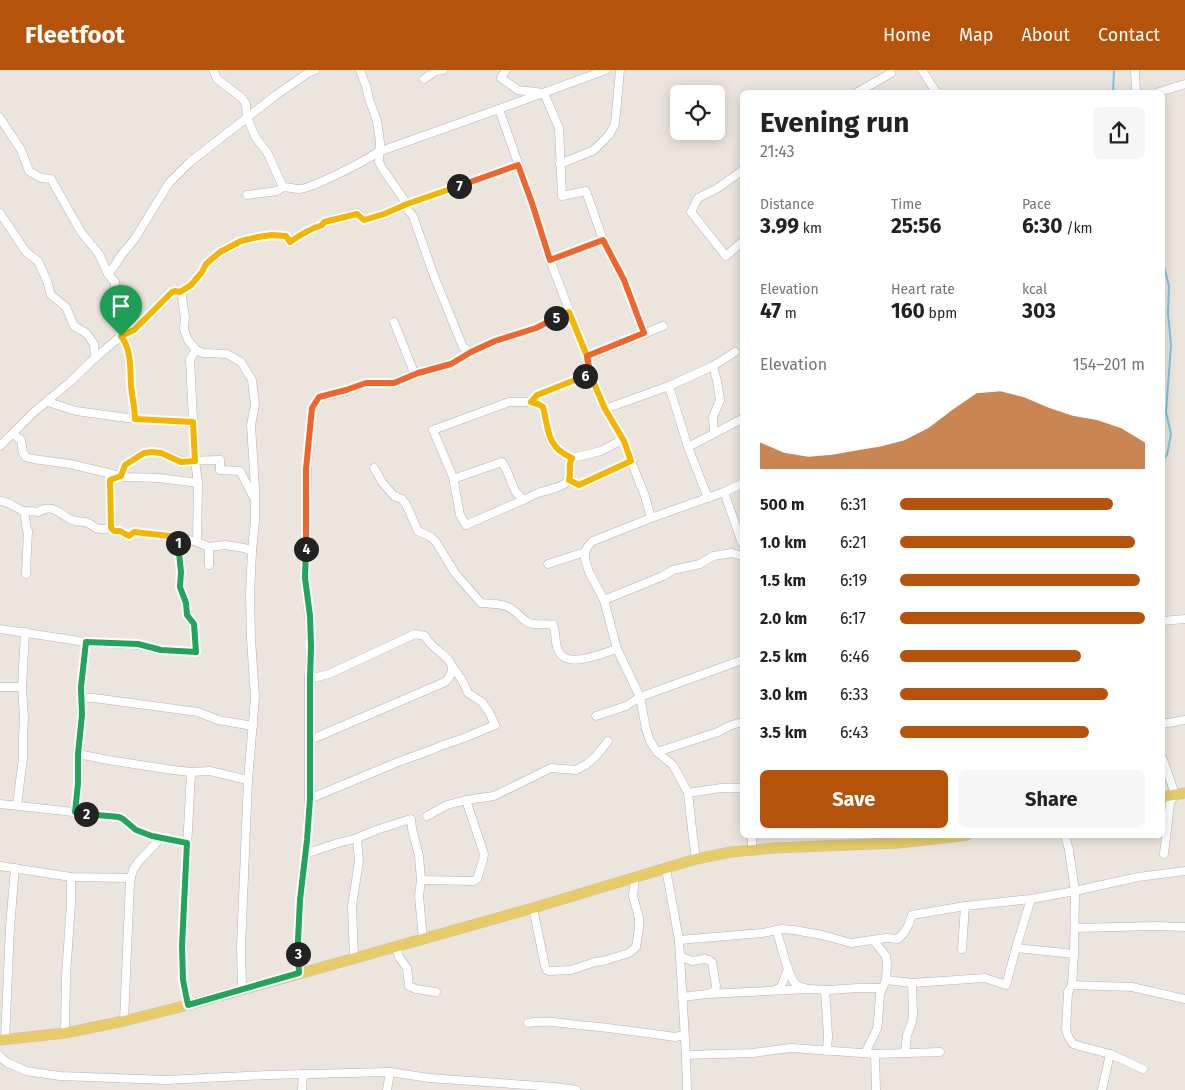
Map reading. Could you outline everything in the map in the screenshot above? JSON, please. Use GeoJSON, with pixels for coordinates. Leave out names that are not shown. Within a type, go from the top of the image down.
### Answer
{"type":"FeatureCollection","features":[{"type":"Feature","properties":{"kind":"main road"},"geometry":{"type":"LineString","coordinates":[[1165,796],[1180,794]]}},
{"type":"Feature","properties":{"kind":"main road"},"geometry":{"type":"LineString","coordinates":[[3,1040],[65,1033],[188,1005],[533,908],[696,859],[752,850],[898,839],[944,838]]}},
{"type":"Feature","properties":{"kind":"street"},"geometry":{"type":"LineString","coordinates":[[213,70],[217,79],[242,98],[246,104],[247,118],[283,187]]}},
{"type":"Feature","properties":{"kind":"street"},"geometry":{"type":"LineString","coordinates":[[108,274],[134,240],[169,183],[190,162],[276,95],[315,70]]}},
{"type":"Feature","properties":{"kind":"street"},"geometry":{"type":"LineString","coordinates":[[360,70],[377,122],[380,142],[379,162],[413,216],[434,276],[463,347],[471,352]]}},
{"type":"Feature","properties":{"kind":"street"},"geometry":{"type":"LineString","coordinates":[[424,79],[436,71],[443,70]]}},
{"type":"Feature","properties":{"kind":"street"},"geometry":{"type":"LineString","coordinates":[[506,70],[501,78],[518,90],[544,93]]}},
{"type":"Feature","properties":{"kind":"street"},"geometry":{"type":"LineString","coordinates":[[247,195],[277,191],[283,187],[300,189],[369,159],[378,152],[606,70]]}},
{"type":"Feature","properties":{"kind":"street"},"geometry":{"type":"LineString","coordinates":[[560,164],[594,150],[609,135],[615,124],[620,70]]}},
{"type":"Feature","properties":{"kind":"street"},"geometry":{"type":"LineString","coordinates":[[922,70],[935,90]]}},
{"type":"Feature","properties":{"kind":"street"},"geometry":{"type":"LineString","coordinates":[[1135,70],[1136,90]]}},
{"type":"Feature","properties":{"kind":"street"},"geometry":{"type":"LineString","coordinates":[[861,90],[891,73]]}},
{"type":"Feature","properties":{"kind":"street"},"geometry":{"type":"LineString","coordinates":[[1165,90],[1185,84]]}},
{"type":"Feature","properties":{"kind":"street"},"geometry":{"type":"LineString","coordinates":[[544,93],[558,128],[562,196],[586,191],[603,240],[624,280],[644,333]]}},
{"type":"Feature","properties":{"kind":"street"},"geometry":{"type":"LineString","coordinates":[[499,109],[550,260],[587,356],[590,374],[605,409],[624,441],[645,496],[651,518]]}},
{"type":"Feature","properties":{"kind":"street"},"geometry":{"type":"LineString","coordinates":[[0,118],[21,150],[29,171],[41,178],[51,179],[81,232],[99,254],[108,274],[115,282],[114,306],[124,325],[124,331],[121,336]]}},
{"type":"Feature","properties":{"kind":"street"},"geometry":{"type":"LineString","coordinates":[[0,446],[34,412],[95,358],[121,336],[134,330],[172,292],[180,292],[191,285],[206,264],[220,252],[241,241],[272,235],[286,236],[290,242],[311,228],[322,225],[324,222],[357,214],[364,220],[518,165]]}},
{"type":"Feature","properties":{"kind":"street"},"geometry":{"type":"LineString","coordinates":[[740,172],[716,189],[698,198],[691,212],[726,256],[740,244]]}},
{"type":"Feature","properties":{"kind":"street"},"geometry":{"type":"LineString","coordinates":[[0,213],[26,252],[38,261],[51,295],[66,307],[74,326],[86,333],[94,344],[95,358]]}},
{"type":"Feature","properties":{"kind":"street"},"geometry":{"type":"LineString","coordinates":[[550,260],[603,240]]}},
{"type":"Feature","properties":{"kind":"street"},"geometry":{"type":"LineString","coordinates":[[180,292],[185,316],[184,329],[188,340],[196,350],[203,353],[227,354],[241,362],[252,380],[255,405],[251,425],[255,520],[250,594],[255,698],[248,780],[241,946],[242,990]]}},
{"type":"Feature","properties":{"kind":"street"},"geometry":{"type":"LineString","coordinates":[[299,973],[298,916],[306,853],[310,799],[311,646],[310,616],[305,578],[306,469],[312,408],[319,397],[366,383],[394,383],[418,373],[451,364],[495,341],[536,328],[569,312]]}},
{"type":"Feature","properties":{"kind":"street"},"geometry":{"type":"LineString","coordinates":[[394,322],[415,375]]}},
{"type":"Feature","properties":{"kind":"street"},"geometry":{"type":"LineString","coordinates":[[587,356],[663,326]]}},
{"type":"Feature","properties":{"kind":"street"},"geometry":{"type":"LineString","coordinates":[[121,336],[127,344],[135,419]]}},
{"type":"Feature","properties":{"kind":"street"},"geometry":{"type":"LineString","coordinates":[[196,350],[190,359],[195,461],[198,483],[197,542]]}},
{"type":"Feature","properties":{"kind":"street"},"geometry":{"type":"LineString","coordinates":[[605,409],[669,386],[714,366],[735,352]]}},
{"type":"Feature","properties":{"kind":"street"},"geometry":{"type":"LineString","coordinates":[[714,366],[720,400],[713,417],[714,433]]}},
{"type":"Feature","properties":{"kind":"street"},"geometry":{"type":"LineString","coordinates":[[531,402],[537,395],[590,374]]}},
{"type":"Feature","properties":{"kind":"street"},"geometry":{"type":"LineString","coordinates":[[669,386],[688,447],[708,498]]}},
{"type":"Feature","properties":{"kind":"street"},"geometry":{"type":"LineString","coordinates":[[50,399],[51,403],[76,410],[135,419],[193,422]]}},
{"type":"Feature","properties":{"kind":"street"},"geometry":{"type":"LineString","coordinates":[[572,458],[569,463],[569,480],[560,486],[538,493],[466,525],[460,515],[453,477],[433,430],[509,402],[531,402],[543,407],[550,440],[553,445],[572,458],[624,441]]}},
{"type":"Feature","properties":{"kind":"street"},"geometry":{"type":"LineString","coordinates":[[688,447],[740,420]]}},
{"type":"Feature","properties":{"kind":"street"},"geometry":{"type":"LineString","coordinates":[[13,434],[21,440],[23,453],[26,457],[33,459],[70,464],[121,476],[198,483]]}},
{"type":"Feature","properties":{"kind":"street"},"geometry":{"type":"LineString","coordinates":[[121,476],[125,465],[144,453],[161,453],[181,462],[220,460],[220,470],[240,471],[254,498]]}},
{"type":"Feature","properties":{"kind":"street"},"geometry":{"type":"LineString","coordinates":[[569,480],[579,485],[631,461]]}},
{"type":"Feature","properties":{"kind":"street"},"geometry":{"type":"LineString","coordinates":[[453,477],[456,478],[502,462],[515,491],[523,500]]}},
{"type":"Feature","properties":{"kind":"street"},"geometry":{"type":"LineString","coordinates":[[374,468],[382,482],[394,496],[406,504],[418,532],[431,537],[436,542],[455,574],[481,603],[506,606],[531,624],[553,625],[559,654],[570,660],[596,656],[617,648]]}},
{"type":"Feature","properties":{"kind":"street"},"geometry":{"type":"LineString","coordinates":[[111,528],[110,480],[121,476]]}},
{"type":"Feature","properties":{"kind":"street"},"geometry":{"type":"LineString","coordinates":[[696,859],[688,793],[673,765],[657,752],[650,741],[640,698],[617,648],[604,600],[590,572],[585,559],[585,552],[592,541],[740,485]]}},
{"type":"Feature","properties":{"kind":"street"},"geometry":{"type":"LineString","coordinates":[[724,492],[740,537]]}},
{"type":"Feature","properties":{"kind":"street"},"geometry":{"type":"LineString","coordinates":[[0,501],[5,501],[24,511],[38,512],[44,508],[50,509],[57,511],[70,520],[85,522],[105,530],[111,528]]}},
{"type":"Feature","properties":{"kind":"street"},"geometry":{"type":"LineString","coordinates":[[24,511],[28,530],[26,574]]}},
{"type":"Feature","properties":{"kind":"street"},"geometry":{"type":"LineString","coordinates":[[111,528],[114,531],[120,531],[129,536],[134,532],[178,537],[208,547],[225,545],[244,548],[252,552]]}},
{"type":"Feature","properties":{"kind":"street"},"geometry":{"type":"LineString","coordinates":[[0,629],[86,642],[138,644],[161,650],[196,652],[194,624],[187,615],[186,603],[180,587],[181,572],[178,537]]}},
{"type":"Feature","properties":{"kind":"street"},"geometry":{"type":"LineString","coordinates":[[208,547],[209,564]]}},
{"type":"Feature","properties":{"kind":"street"},"geometry":{"type":"LineString","coordinates":[[548,564],[585,552]]}},
{"type":"Feature","properties":{"kind":"street"},"geometry":{"type":"LineString","coordinates":[[604,600],[663,576],[673,570],[700,564],[713,556],[732,553],[740,555]]}},
{"type":"Feature","properties":{"kind":"street"},"geometry":{"type":"LineString","coordinates":[[1165,621],[1185,619]]}},
{"type":"Feature","properties":{"kind":"street"},"geometry":{"type":"LineString","coordinates":[[18,805],[23,758],[24,718],[22,688],[25,632]]}},
{"type":"Feature","properties":{"kind":"street"},"geometry":{"type":"LineString","coordinates":[[310,679],[329,674],[416,634],[425,636],[428,643],[450,660],[468,693],[482,702],[495,725],[398,762],[310,799]]}},
{"type":"Feature","properties":{"kind":"street"},"geometry":{"type":"LineString","coordinates":[[75,812],[78,784],[81,687],[86,642]]}},
{"type":"Feature","properties":{"kind":"street"},"geometry":{"type":"LineString","coordinates":[[596,716],[740,661]]}},
{"type":"Feature","properties":{"kind":"street"},"geometry":{"type":"LineString","coordinates":[[310,740],[445,682],[452,673],[452,666]]}},
{"type":"Feature","properties":{"kind":"street"},"geometry":{"type":"LineString","coordinates":[[0,687],[22,688]]}},
{"type":"Feature","properties":{"kind":"street"},"geometry":{"type":"LineString","coordinates":[[82,698],[198,712],[218,720],[253,726]]}},
{"type":"Feature","properties":{"kind":"street"},"geometry":{"type":"LineString","coordinates":[[1165,723],[1185,720]]}},
{"type":"Feature","properties":{"kind":"street"},"geometry":{"type":"LineString","coordinates":[[657,752],[718,732],[740,723]]}},
{"type":"Feature","properties":{"kind":"street"},"geometry":{"type":"LineString","coordinates":[[427,816],[447,805],[494,796],[550,768],[576,770],[587,764],[608,741]]}},
{"type":"Feature","properties":{"kind":"street"},"geometry":{"type":"LineString","coordinates":[[78,754],[191,772],[210,772],[248,780]]}},
{"type":"Feature","properties":{"kind":"street"},"geometry":{"type":"LineString","coordinates":[[1164,854],[1170,803],[1180,794],[1165,763]]}},
{"type":"Feature","properties":{"kind":"street"},"geometry":{"type":"LineString","coordinates":[[188,1005],[183,980],[182,946],[191,772]]}},
{"type":"Feature","properties":{"kind":"street"},"geometry":{"type":"LineString","coordinates":[[688,793],[721,788],[740,788]]}},
{"type":"Feature","properties":{"kind":"street"},"geometry":{"type":"LineString","coordinates":[[421,880],[478,880],[484,854],[466,800]]}},
{"type":"Feature","properties":{"kind":"street"},"geometry":{"type":"LineString","coordinates":[[0,804],[119,817],[136,830],[152,836],[187,843]]}},
{"type":"Feature","properties":{"kind":"street"},"geometry":{"type":"LineString","coordinates":[[306,853],[338,842],[358,838],[411,819],[419,856],[423,939]]}},
{"type":"Feature","properties":{"kind":"street"},"geometry":{"type":"LineString","coordinates":[[124,1021],[130,881],[133,870],[162,837]]}},
{"type":"Feature","properties":{"kind":"street"},"geometry":{"type":"LineString","coordinates":[[354,959],[352,906],[359,861],[358,838]]}},
{"type":"Feature","properties":{"kind":"street"},"geometry":{"type":"LineString","coordinates":[[752,838],[752,850]]}},
{"type":"Feature","properties":{"kind":"street"},"geometry":{"type":"LineString","coordinates":[[1066,838],[1075,891],[1072,985],[1068,992],[1066,1030],[1068,1036],[1073,1044],[1110,1054],[1143,1069]]}},
{"type":"Feature","properties":{"kind":"street"},"geometry":{"type":"LineString","coordinates":[[0,866],[71,877],[131,878]]}},
{"type":"Feature","properties":{"kind":"street"},"geometry":{"type":"LineString","coordinates":[[3,1040],[15,868]]}},
{"type":"Feature","properties":{"kind":"street"},"geometry":{"type":"LineString","coordinates":[[666,869],[679,940],[686,1055],[686,1090]]}},
{"type":"Feature","properties":{"kind":"street"},"geometry":{"type":"LineString","coordinates":[[679,940],[762,933],[776,930],[813,933],[851,943],[886,938],[898,939],[904,933],[912,915],[965,906],[1031,899],[1138,877],[1185,870]]}},
{"type":"Feature","properties":{"kind":"street"},"geometry":{"type":"LineString","coordinates":[[65,1033],[71,877]]}},
{"type":"Feature","properties":{"kind":"street"},"geometry":{"type":"LineString","coordinates":[[533,908],[546,970],[571,970],[603,961],[628,953],[636,947],[639,918],[633,896],[635,878]]}},
{"type":"Feature","properties":{"kind":"street"},"geometry":{"type":"LineString","coordinates":[[886,980],[912,984],[985,978],[1006,984],[1031,899]]}},
{"type":"Feature","properties":{"kind":"street"},"geometry":{"type":"LineString","coordinates":[[962,949],[965,906]]}},
{"type":"Feature","properties":{"kind":"street"},"geometry":{"type":"LineString","coordinates":[[1075,928],[1185,927]]}},
{"type":"Feature","properties":{"kind":"street"},"geometry":{"type":"LineString","coordinates":[[776,930],[788,969],[797,985],[809,989]]}},
{"type":"Feature","properties":{"kind":"street"},"geometry":{"type":"LineString","coordinates":[[865,1053],[877,1029],[880,994],[886,980],[888,964],[886,956],[873,940]]}},
{"type":"Feature","properties":{"kind":"street"},"geometry":{"type":"LineString","coordinates":[[396,947],[399,957],[407,968],[409,986],[436,992]]}},
{"type":"Feature","properties":{"kind":"street"},"geometry":{"type":"LineString","coordinates":[[1016,948],[1074,954]]}},
{"type":"Feature","properties":{"kind":"street"},"geometry":{"type":"LineString","coordinates":[[680,956],[692,961],[704,959],[712,962],[716,988],[715,991],[707,994]]}},
{"type":"Feature","properties":{"kind":"street"},"geometry":{"type":"LineString","coordinates":[[775,990],[781,987],[788,969]]}},
{"type":"Feature","properties":{"kind":"street"},"geometry":{"type":"LineString","coordinates":[[905,1053],[907,1035],[913,1016],[912,984]]}},
{"type":"Feature","properties":{"kind":"street"},"geometry":{"type":"LineString","coordinates":[[1072,985],[1132,987],[1185,999]]}},
{"type":"Feature","properties":{"kind":"street"},"geometry":{"type":"LineString","coordinates":[[682,996],[775,990],[882,988]]}},
{"type":"Feature","properties":{"kind":"street"},"geometry":{"type":"LineString","coordinates":[[825,990],[828,1035],[827,1051]]}},
{"type":"Feature","properties":{"kind":"street"},"geometry":{"type":"LineString","coordinates":[[528,1023],[544,1021],[606,1027],[675,1037],[684,1034]]}},
{"type":"Feature","properties":{"kind":"street"},"geometry":{"type":"LineString","coordinates":[[686,1055],[753,1053],[791,1048],[875,1054],[940,1052]]}},
{"type":"Feature","properties":{"kind":"street"},"geometry":{"type":"LineString","coordinates":[[875,1054],[876,1090]]}},
{"type":"Feature","properties":{"kind":"street"},"geometry":{"type":"LineString","coordinates":[[1102,1090],[1110,1054]]}},
{"type":"Feature","properties":{"kind":"street"},"geometry":{"type":"LineString","coordinates":[[0,1056],[6,1062],[26,1071],[60,1076],[166,1080],[390,1072],[428,1078],[576,1090]]}},
{"type":"Feature","properties":{"kind":"street"},"geometry":{"type":"LineString","coordinates":[[386,1090],[390,1072]]}},
{"type":"Feature","properties":{"kind":"street"},"geometry":{"type":"LineString","coordinates":[[302,1090],[303,1074]]}},
{"type":"Feature","properties":{"kind":"street"},"geometry":{"type":"LineString","coordinates":[[165,1089],[166,1080]]}},
{"type":"Feature","properties":{"kind":"waterway"},"geometry":{"type":"LineString","coordinates":[[1113,90],[1114,70]]}},
{"type":"Feature","properties":{"kind":"waterway"},"geometry":{"type":"LineString","coordinates":[[1165,271],[1169,286],[1168,313],[1171,345],[1166,412],[1171,434],[1165,457]]}},
{"type":"Feature","properties":{"kind":"route"},"geometry":{"type":"LineString","coordinates":[[121,336],[127,344],[135,419],[193,422],[195,461],[181,462],[170,456],[152,452],[144,453],[125,465],[121,476],[110,480],[111,528],[114,531],[120,531],[129,536],[134,532],[178,537],[181,572],[180,587],[186,603],[187,615],[194,624],[196,652],[161,650],[138,644],[86,642],[81,687],[82,715],[78,743],[78,784],[75,812],[119,817],[136,830],[152,836],[187,843],[182,946],[183,980],[188,1005],[299,973],[298,916],[310,799],[311,646],[310,616],[305,578],[306,469],[312,408],[319,397],[338,393],[366,383],[394,383],[418,373],[451,364],[495,341],[536,328],[569,312],[587,356],[590,374],[605,409],[624,441],[631,461],[579,485],[569,480],[569,463],[572,458],[553,445],[550,440],[543,407],[531,402],[537,395],[590,374],[587,356],[644,333],[624,280],[603,240],[550,260],[518,165],[364,220],[357,214],[324,222],[322,225],[311,228],[290,242],[286,236],[272,235],[241,241],[220,252],[206,264],[191,285],[180,292],[172,292],[134,330],[121,336]]}}]}
